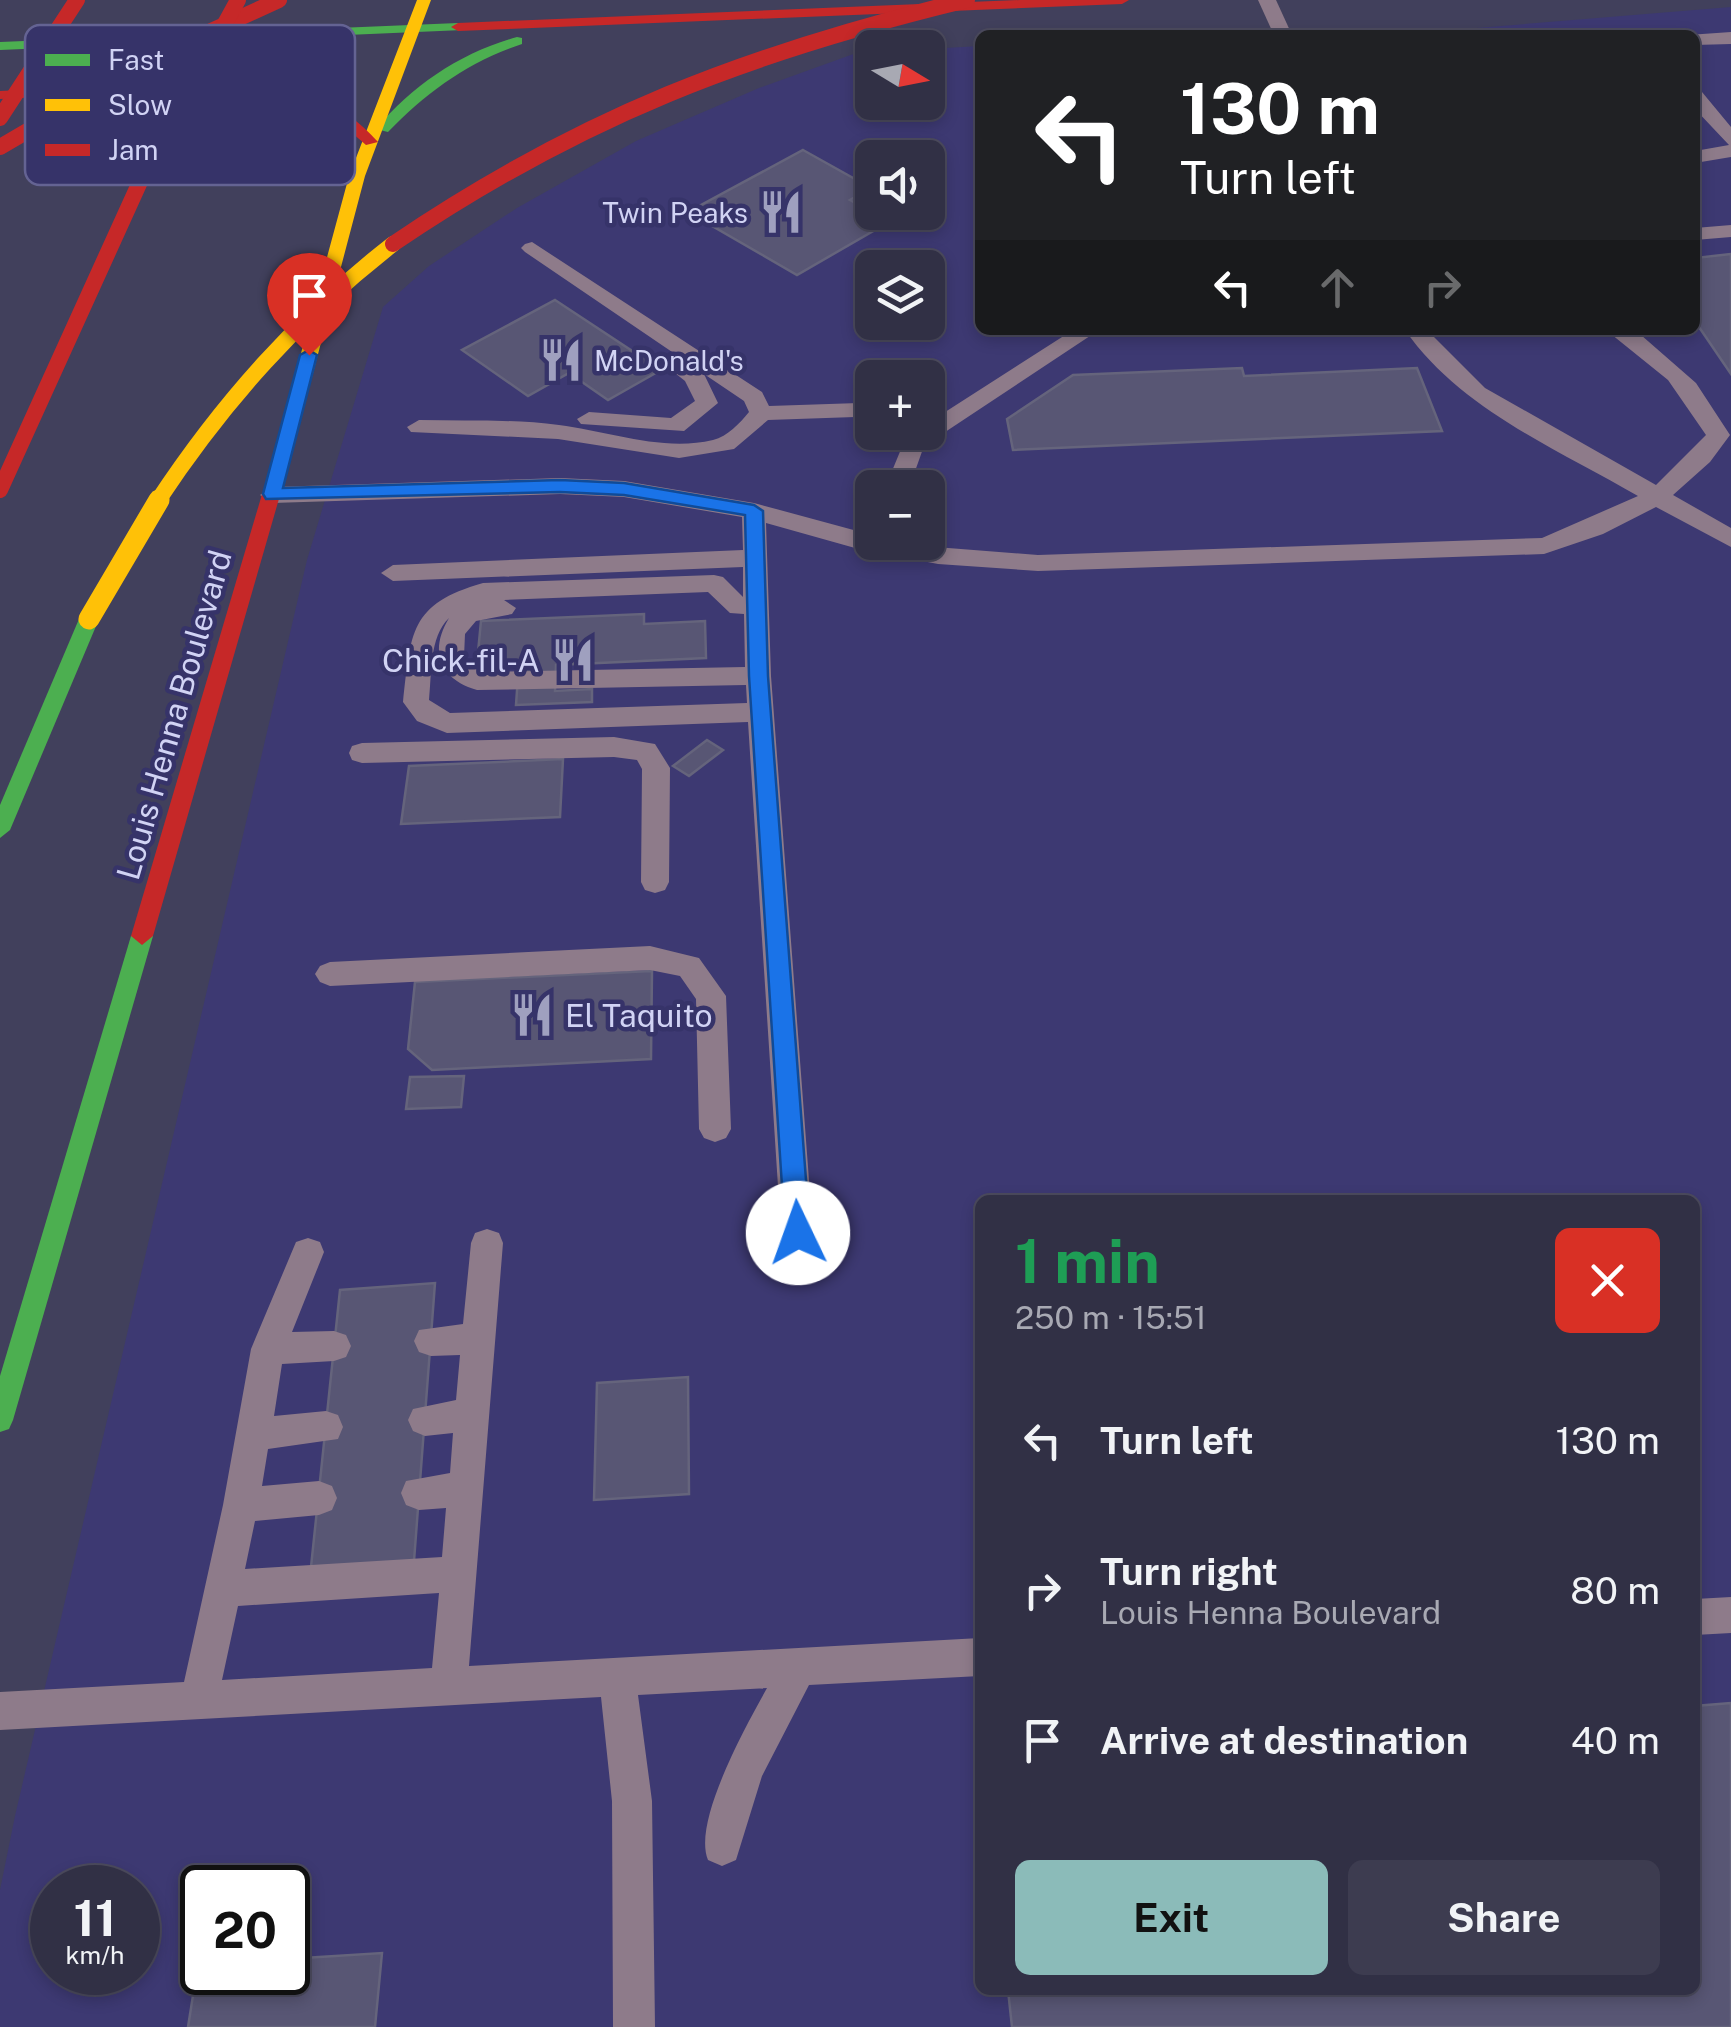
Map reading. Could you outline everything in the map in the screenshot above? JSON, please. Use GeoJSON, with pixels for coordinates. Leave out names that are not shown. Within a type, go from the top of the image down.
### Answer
{"type":"FeatureCollection","features":[{"type":"Feature","properties":{"kind":"main road"},"geometry":{"type":"LineString","coordinates":[[61,25],[77,0]]}},
{"type":"Feature","properties":{"kind":"main road"},"geometry":{"type":"LineString","coordinates":[[224,25],[238,0]]}},
{"type":"Feature","properties":{"kind":"main road"},"geometry":{"type":"LineString","coordinates":[[224,25],[279,0]]}},
{"type":"Feature","properties":{"kind":"main road","name":"Louis Henna Boulevard"},"geometry":{"type":"LineString","coordinates":[[355,180],[424,0]]}},
{"type":"Feature","properties":{"kind":"main road"},"geometry":{"type":"LineString","coordinates":[[555,0],[578,14],[624,23]]}},
{"type":"Feature","properties":{"kind":"main road"},"geometry":{"type":"LineString","coordinates":[[0,830],[88,618],[136,533],[207,424],[278,343],[353,274],[431,216],[514,165],[620,108],[831,31],[966,0]]}},
{"type":"Feature","properties":{"kind":"main road"},"geometry":{"type":"LineString","coordinates":[[355,32],[1122,0]]}},
{"type":"Feature","properties":{"kind":"main road"},"geometry":{"type":"LineString","coordinates":[[355,128],[371,142],[409,99],[447,67],[481,50],[624,23]]}},
{"type":"Feature","properties":{"kind":"main road"},"geometry":{"type":"LineString","coordinates":[[0,46],[25,45]]}},
{"type":"Feature","properties":{"kind":"main road"},"geometry":{"type":"LineString","coordinates":[[0,118],[25,80]]}},
{"type":"Feature","properties":{"kind":"main road"},"geometry":{"type":"LineString","coordinates":[[0,95],[25,94]]}},
{"type":"Feature","properties":{"kind":"main road"},"geometry":{"type":"LineString","coordinates":[[0,147],[25,132]]}},
{"type":"Feature","properties":{"kind":"main road"},"geometry":{"type":"LineString","coordinates":[[0,490],[139,185]]}},
{"type":"Feature","properties":{"kind":"main road","name":"Louis Henna Boulevard"},"geometry":{"type":"LineString","coordinates":[[0,1420],[272,494],[354,185]]}},
{"type":"Feature","properties":{"kind":"lane"},"geometry":{"type":"LineString","coordinates":[[1267,0],[1280,30]]}},
{"type":"Feature","properties":{"kind":"lane"},"geometry":{"type":"LineString","coordinates":[[1700,40],[1731,38]]}},
{"type":"Feature","properties":{"kind":"lane"},"geometry":{"type":"LineString","coordinates":[[1700,102],[1731,140]]}},
{"type":"Feature","properties":{"kind":"lane"},"geometry":{"type":"LineString","coordinates":[[1700,156],[1731,151]]}},
{"type":"Feature","properties":{"kind":"lane"},"geometry":{"type":"LineString","coordinates":[[1700,234],[1731,231]]}},
{"type":"Feature","properties":{"kind":"lane"},"geometry":{"type":"LineString","coordinates":[[761,413],[754,397],[524,253],[695,377],[707,403],[676,426],[554,416],[420,420],[556,432],[666,449],[720,446],[743,434],[761,413],[855,410]]}},
{"type":"Feature","properties":{"kind":"lane"},"geometry":{"type":"LineString","coordinates":[[945,414],[1079,335]]}},
{"type":"Feature","properties":{"kind":"lane"},"geometry":{"type":"LineString","coordinates":[[1420,335],[1478,393],[1731,539]]}},
{"type":"Feature","properties":{"kind":"lane"},"geometry":{"type":"LineString","coordinates":[[945,556],[1038,563],[1544,546],[1606,526],[1698,466],[1718,435],[1702,400],[1648,347],[1627,335]]}},
{"type":"Feature","properties":{"kind":"lane"},"geometry":{"type":"LineString","coordinates":[[272,494],[560,486],[624,489],[754,511],[855,537]]}},
{"type":"Feature","properties":{"kind":"lane"},"geometry":{"type":"LineString","coordinates":[[754,511],[758,676],[798,1233]]}},
{"type":"Feature","properties":{"kind":"lane"},"geometry":{"type":"LineString","coordinates":[[393,573],[755,558]]}},
{"type":"Feature","properties":{"kind":"lane"},"geometry":{"type":"LineString","coordinates":[[757,633],[740,607],[714,583],[483,592],[456,598],[437,609],[426,627],[416,702],[426,714],[447,722],[761,712]]}},
{"type":"Feature","properties":{"kind":"lane"},"geometry":{"type":"LineString","coordinates":[[740,607],[705,600],[478,609],[460,622],[449,646],[451,664],[461,678],[477,682],[758,676]]}},
{"type":"Feature","properties":{"kind":"lane"},"geometry":{"type":"LineString","coordinates":[[362,753],[614,747],[645,751],[656,768],[655,882]]}},
{"type":"Feature","properties":{"kind":"lane"},"geometry":{"type":"LineString","coordinates":[[330,974],[650,958],[690,966],[711,996],[714,1128]]}},
{"type":"Feature","properties":{"kind":"lane"},"geometry":{"type":"LineString","coordinates":[[449,1686],[487,1243]]}},
{"type":"Feature","properties":{"kind":"lane"},"geometry":{"type":"LineString","coordinates":[[200,1699],[241,1506],[268,1349],[308,1252]]}},
{"type":"Feature","properties":{"kind":"lane"},"geometry":{"type":"LineString","coordinates":[[431,1341],[480,1338]]}},
{"type":"Feature","properties":{"kind":"lane"},"geometry":{"type":"LineString","coordinates":[[268,1349],[334,1346]]}},
{"type":"Feature","properties":{"kind":"lane"},"geometry":{"type":"LineString","coordinates":[[425,1420],[472,1415]]}},
{"type":"Feature","properties":{"kind":"lane"},"geometry":{"type":"LineString","coordinates":[[253,1434],[326,1427]]}},
{"type":"Feature","properties":{"kind":"lane"},"geometry":{"type":"LineString","coordinates":[[420,1493],[466,1490]]}},
{"type":"Feature","properties":{"kind":"lane"},"geometry":{"type":"LineString","coordinates":[[241,1506],[318,1498]]}},
{"type":"Feature","properties":{"kind":"lane"},"geometry":{"type":"LineString","coordinates":[[222,1589],[459,1574]]}},
{"type":"Feature","properties":{"kind":"lane"},"geometry":{"type":"LineString","coordinates":[[1700,1618],[1731,1616]]}},
{"type":"Feature","properties":{"kind":"lane"},"geometry":{"type":"LineString","coordinates":[[0,1711],[975,1657]]}},
{"type":"Feature","properties":{"kind":"lane"},"geometry":{"type":"LineString","coordinates":[[722,1846],[744,1770],[798,1667]]}},
{"type":"Feature","properties":{"kind":"lane"},"geometry":{"type":"LineString","coordinates":[[617,1676],[632,1801],[634,2027]]}},
{"type":"Feature","properties":{"kind":"shaded area"},"geometry":{"type":"Polygon","coordinates":[[[1731,7],[1731,2027],[0,2027],[0,1890],[15,1816],[307,560],[383,307],[429,266],[517,208],[636,141],[759,88],[855,53],[855,120],[945,120],[945,48],[975,46],[975,335],[1700,335],[1700,30],[1452,30],[1731,7]]]}},
{"type":"Feature","properties":{"kind":"building","name":"Twin Peaks"},"geometry":{"type":"Polygon","coordinates":[[[803,150],[855,179],[855,197],[850,200],[855,203],[855,230],[875,230],[797,275],[688,212],[803,150]]]}},
{"type":"Feature","properties":{"kind":"building"},"geometry":{"type":"Polygon","coordinates":[[[1731,254],[1731,374],[1700,328],[1700,257],[1731,254]]]}},
{"type":"Feature","properties":{"kind":"building","name":"McDonald's"},"geometry":{"type":"Polygon","coordinates":[[[555,300],[661,370],[608,400],[569,373],[528,396],[462,350],[555,300]]]}},
{"type":"Feature","properties":{"kind":"building"},"geometry":{"type":"Polygon","coordinates":[[[1242,368],[1244,376],[1417,368],[1442,431],[1013,450],[1007,419],[1073,375],[1242,368]]]}},
{"type":"Feature","properties":{"kind":"building","name":"Chick-fil-A"},"geometry":{"type":"Polygon","coordinates":[[[644,614],[644,624],[705,621],[706,658],[556,665],[555,691],[592,689],[592,702],[516,705],[519,662],[477,663],[481,621],[644,614]]]}},
{"type":"Feature","properties":{"kind":"building"},"geometry":{"type":"Polygon","coordinates":[[[707,740],[723,750],[689,776],[673,766],[707,740]]]}},
{"type":"Feature","properties":{"kind":"building"},"geometry":{"type":"Polygon","coordinates":[[[563,759],[560,817],[401,824],[409,766],[563,759]]]}},
{"type":"Feature","properties":{"kind":"building","name":"El Taquito"},"geometry":{"type":"Polygon","coordinates":[[[652,971],[651,1059],[432,1070],[408,1049],[415,982],[652,971]]]}},
{"type":"Feature","properties":{"kind":"building"},"geometry":{"type":"Polygon","coordinates":[[[464,1076],[461,1107],[406,1109],[410,1077],[464,1076]]]}},
{"type":"Feature","properties":{"kind":"building"},"geometry":{"type":"Polygon","coordinates":[[[435,1283],[414,1561],[311,1567],[340,1290],[435,1283]]]}},
{"type":"Feature","properties":{"kind":"building"},"geometry":{"type":"Polygon","coordinates":[[[688,1377],[689,1494],[594,1500],[597,1383],[688,1377]]]}},
{"type":"Feature","properties":{"kind":"building"},"geometry":{"type":"Polygon","coordinates":[[[1731,1703],[1731,2027],[1012,2027],[1009,1995],[1700,1995],[1700,1706],[1731,1703]]]}},
{"type":"Feature","properties":{"kind":"building"},"geometry":{"type":"Polygon","coordinates":[[[382,1953],[375,2027],[188,2027],[193,1995],[310,1995],[310,1958],[382,1953]]]}},
{"type":"Feature","properties":{"kind":"traffic: fast"},"geometry":{"type":"LineString","coordinates":[[355,31],[458,27]]}},
{"type":"Feature","properties":{"kind":"traffic: fast"},"geometry":{"type":"LineString","coordinates":[[383,129],[444,75],[517,41]]}},
{"type":"Feature","properties":{"kind":"traffic: fast"},"geometry":{"type":"LineString","coordinates":[[0,46],[25,45]]}},
{"type":"Feature","properties":{"kind":"traffic: fast"},"geometry":{"type":"LineString","coordinates":[[0,830],[89,619]]}},
{"type":"Feature","properties":{"kind":"traffic: fast"},"geometry":{"type":"LineString","coordinates":[[0,1420],[142,936]]}},
{"type":"Feature","properties":{"kind":"traffic: slow"},"geometry":{"type":"LineString","coordinates":[[355,183],[424,0]]}},
{"type":"Feature","properties":{"kind":"traffic: slow"},"geometry":{"type":"LineString","coordinates":[[280,464],[355,185]]}},
{"type":"Feature","properties":{"kind":"traffic: slow"},"geometry":{"type":"LineString","coordinates":[[89,619],[151,511],[219,413],[298,325],[393,244]]}},
{"type":"Feature","properties":{"kind":"traffic: jam"},"geometry":{"type":"LineString","coordinates":[[61,25],[77,0]]}},
{"type":"Feature","properties":{"kind":"traffic: jam"},"geometry":{"type":"LineString","coordinates":[[224,25],[238,0]]}},
{"type":"Feature","properties":{"kind":"traffic: jam"},"geometry":{"type":"LineString","coordinates":[[224,25],[279,0]]}},
{"type":"Feature","properties":{"kind":"traffic: jam"},"geometry":{"type":"LineString","coordinates":[[393,244],[527,159],[667,92],[813,40],[967,0]]}},
{"type":"Feature","properties":{"kind":"traffic: jam"},"geometry":{"type":"LineString","coordinates":[[458,27],[1122,0]]}},
{"type":"Feature","properties":{"kind":"traffic: jam"},"geometry":{"type":"LineString","coordinates":[[0,118],[25,80]]}},
{"type":"Feature","properties":{"kind":"traffic: jam"},"geometry":{"type":"LineString","coordinates":[[0,95],[25,94]]}},
{"type":"Feature","properties":{"kind":"traffic: jam"},"geometry":{"type":"LineString","coordinates":[[355,128],[371,142]]}},
{"type":"Feature","properties":{"kind":"traffic: jam"},"geometry":{"type":"LineString","coordinates":[[0,147],[25,132]]}},
{"type":"Feature","properties":{"kind":"traffic: jam"},"geometry":{"type":"LineString","coordinates":[[0,490],[139,185]]}},
{"type":"Feature","properties":{"kind":"traffic: jam"},"geometry":{"type":"LineString","coordinates":[[142,936],[280,464]]}},
{"type":"Feature","properties":{"kind":"place","name":"Twin Peaks"},"geometry":{"type":"Point","coordinates":[781,212]}},
{"type":"Feature","properties":{"kind":"place","name":"McDonald's"},"geometry":{"type":"Point","coordinates":[561,360]}},
{"type":"Feature","properties":{"kind":"place","name":"Chick-fil-A"},"geometry":{"type":"Point","coordinates":[573,660]}},
{"type":"Feature","properties":{"kind":"place","name":"El Taquito"},"geometry":{"type":"Point","coordinates":[532,1015]}},
{"type":"Feature","properties":{"kind":"route"},"geometry":{"type":"LineString","coordinates":[[309,355],[272,494],[560,486],[624,489],[754,511],[758,676],[798,1233]]}}]}
